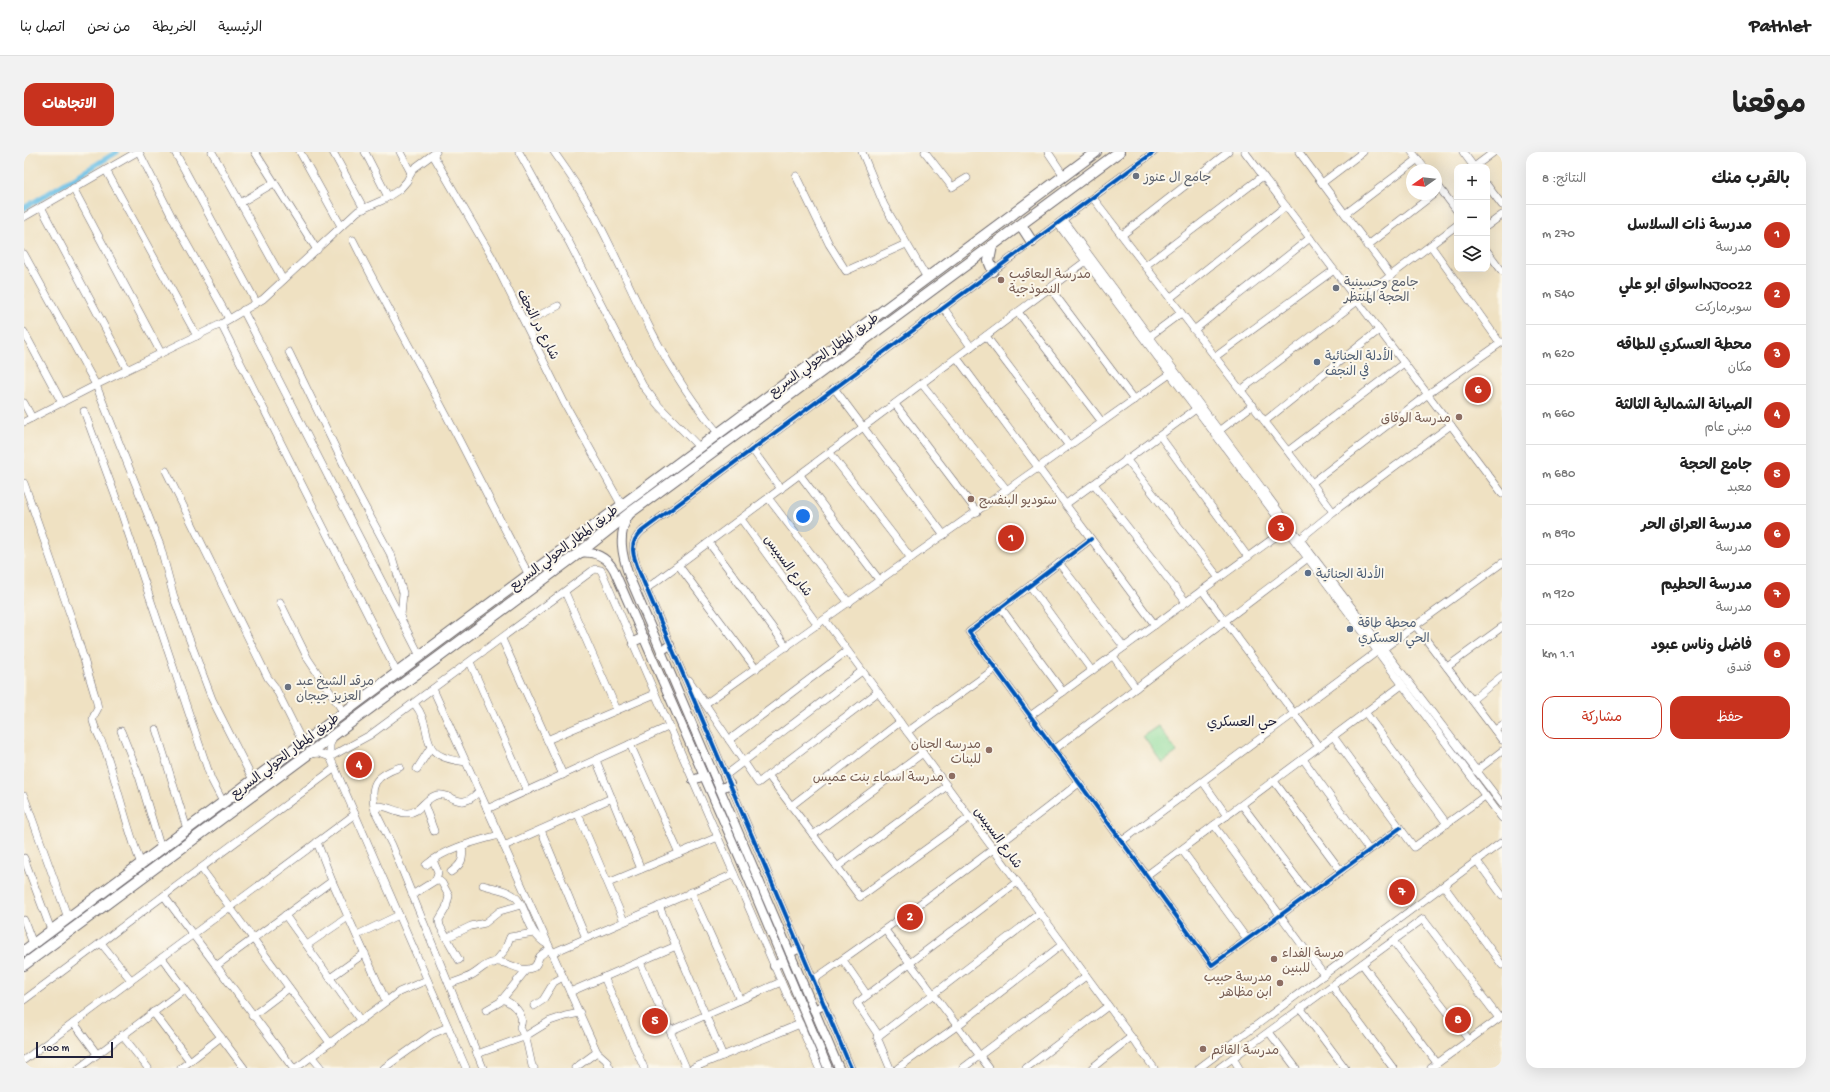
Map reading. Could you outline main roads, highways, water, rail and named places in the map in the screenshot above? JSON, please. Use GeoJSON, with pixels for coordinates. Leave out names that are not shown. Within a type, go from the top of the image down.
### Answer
{"type":"FeatureCollection","features":[{"type":"Feature","properties":{"kind":"highway","name":"طريق المطار الحولي السريع"},"geometry":{"type":"LineString","coordinates":[[24,951],[1096,152]]}},
{"type":"Feature","properties":{"kind":"highway","name":"طريق المطار الحولي السريع"},"geometry":{"type":"LineString","coordinates":[[24,965],[579,553],[631,512],[1119,152]]}},
{"type":"Feature","properties":{"kind":"highway"},"geometry":{"type":"LineString","coordinates":[[1021,225],[1032,242]]}},
{"type":"Feature","properties":{"kind":"highway"},"geometry":{"type":"LineString","coordinates":[[992,246],[989,261],[993,271]]}},
{"type":"Feature","properties":{"kind":"main road"},"geometry":{"type":"LineString","coordinates":[[631,512],[622,532],[621,548],[627,569],[839,1068]]}},
{"type":"Feature","properties":{"kind":"main road"},"geometry":{"type":"LineString","coordinates":[[579,553],[592,553],[607,560],[614,570],[741,861],[828,1068]]}},
{"type":"Feature","properties":{"kind":"main road"},"geometry":{"type":"LineString","coordinates":[[626,596],[630,592],[636,592]]}},
{"type":"Feature","properties":{"kind":"main road"},"geometry":{"type":"LineString","coordinates":[[633,642],[644,637]]}},
{"type":"Feature","properties":{"kind":"main road"},"geometry":{"type":"LineString","coordinates":[[661,651],[670,645]]}},
{"type":"Feature","properties":{"kind":"main road"},"geometry":{"type":"LineString","coordinates":[[694,780],[704,776]]}},
{"type":"Feature","properties":{"kind":"main road"},"geometry":{"type":"LineString","coordinates":[[720,788],[730,784]]}},
{"type":"Feature","properties":{"kind":"main road"},"geometry":{"type":"LineString","coordinates":[[741,861],[747,862],[749,856]]}},
{"type":"Feature","properties":{"kind":"main road"},"geometry":{"type":"LineString","coordinates":[[749,882],[753,877],[758,878]]}},
{"type":"Feature","properties":{"kind":"main road"},"geometry":{"type":"LineString","coordinates":[[790,953],[800,948]]}},
{"type":"Feature","properties":{"kind":"main road"},"geometry":{"type":"LineString","coordinates":[[774,966],[783,961]]}},
{"type":"Feature","properties":{"kind":"main road"},"geometry":{"type":"LineString","coordinates":[[814,1010],[824,1005]]}},
{"type":"Feature","properties":{"kind":"waterway"},"geometry":{"type":"LineString","coordinates":[[24,208],[117,152]]}},
{"type":"Feature","properties":{"kind":"place","name":"جامع ال عنوز"},"geometry":{"type":"Point","coordinates":[1136,176]}},
{"type":"Feature","properties":{"kind":"place","name":"مدرسة اليعاقيب النموذجية"},"geometry":{"type":"Point","coordinates":[1001,280]}},
{"type":"Feature","properties":{"kind":"place","name":"جامع وحسينية الحجة المنتظر"},"geometry":{"type":"Point","coordinates":[1336,288]}},
{"type":"Feature","properties":{"kind":"place","name":"الأدلة الجنائية في النجف"},"geometry":{"type":"Point","coordinates":[1317,362]}},
{"type":"Feature","properties":{"kind":"place","name":"مدرسة العراق الحر"},"geometry":{"type":"Point","coordinates":[1478,390]}},
{"type":"Feature","properties":{"kind":"place","name":"مدرسة الوفاق"},"geometry":{"type":"Point","coordinates":[1459,417]}},
{"type":"Feature","properties":{"kind":"place","name":"ستوديو البنفسج"},"geometry":{"type":"Point","coordinates":[971,499]}},
{"type":"Feature","properties":{"kind":"place","name":"محطة العسكري للطاقه"},"geometry":{"type":"Point","coordinates":[1281,528]}},
{"type":"Feature","properties":{"kind":"place","name":"مدرسة ذات السلاسل"},"geometry":{"type":"Point","coordinates":[1011,538]}},
{"type":"Feature","properties":{"kind":"place","name":"الأدلة الجنائية"},"geometry":{"type":"Point","coordinates":[1308,573]}},
{"type":"Feature","properties":{"kind":"place","name":"محطة طاقة الحي العسكري"},"geometry":{"type":"Point","coordinates":[1350,629]}},
{"type":"Feature","properties":{"kind":"place","name":"مرقد الشيخ عبد العزيز جيجان"},"geometry":{"type":"Point","coordinates":[288,687]}},
{"type":"Feature","properties":{"kind":"place","name":"مدرسه الجنان للبنات"},"geometry":{"type":"Point","coordinates":[989,750]}},
{"type":"Feature","properties":{"kind":"place","name":"الصيانة الشمالية الثالثة"},"geometry":{"type":"Point","coordinates":[359,765]}},
{"type":"Feature","properties":{"kind":"place","name":"مدرسة اسماء بنت عميس"},"geometry":{"type":"Point","coordinates":[952,776]}},
{"type":"Feature","properties":{"kind":"place","name":"مدرسة الحطيم"},"geometry":{"type":"Point","coordinates":[1402,892]}},
{"type":"Feature","properties":{"kind":"place","name":"NJ0022اسواق ابو علي"},"geometry":{"type":"Point","coordinates":[910,917]}},
{"type":"Feature","properties":{"kind":"place","name":"مرسة الفداء للبنين"},"geometry":{"type":"Point","coordinates":[1274,959]}},
{"type":"Feature","properties":{"kind":"place","name":"مدرسة حبيب ابن مظاهر"},"geometry":{"type":"Point","coordinates":[1280,983]}},
{"type":"Feature","properties":{"kind":"place","name":"فاضل وناس عبود"},"geometry":{"type":"Point","coordinates":[1458,1020]}},
{"type":"Feature","properties":{"kind":"place","name":"جامع الحجة"},"geometry":{"type":"Point","coordinates":[655,1021]}},
{"type":"Feature","properties":{"kind":"place","name":"مدرسة القائم"},"geometry":{"type":"Point","coordinates":[1203,1049]}},
{"type":"Feature","properties":{"kind":"district","name":"حي العسكري"},"geometry":{"type":"Point","coordinates":[1242,721]}}]}
